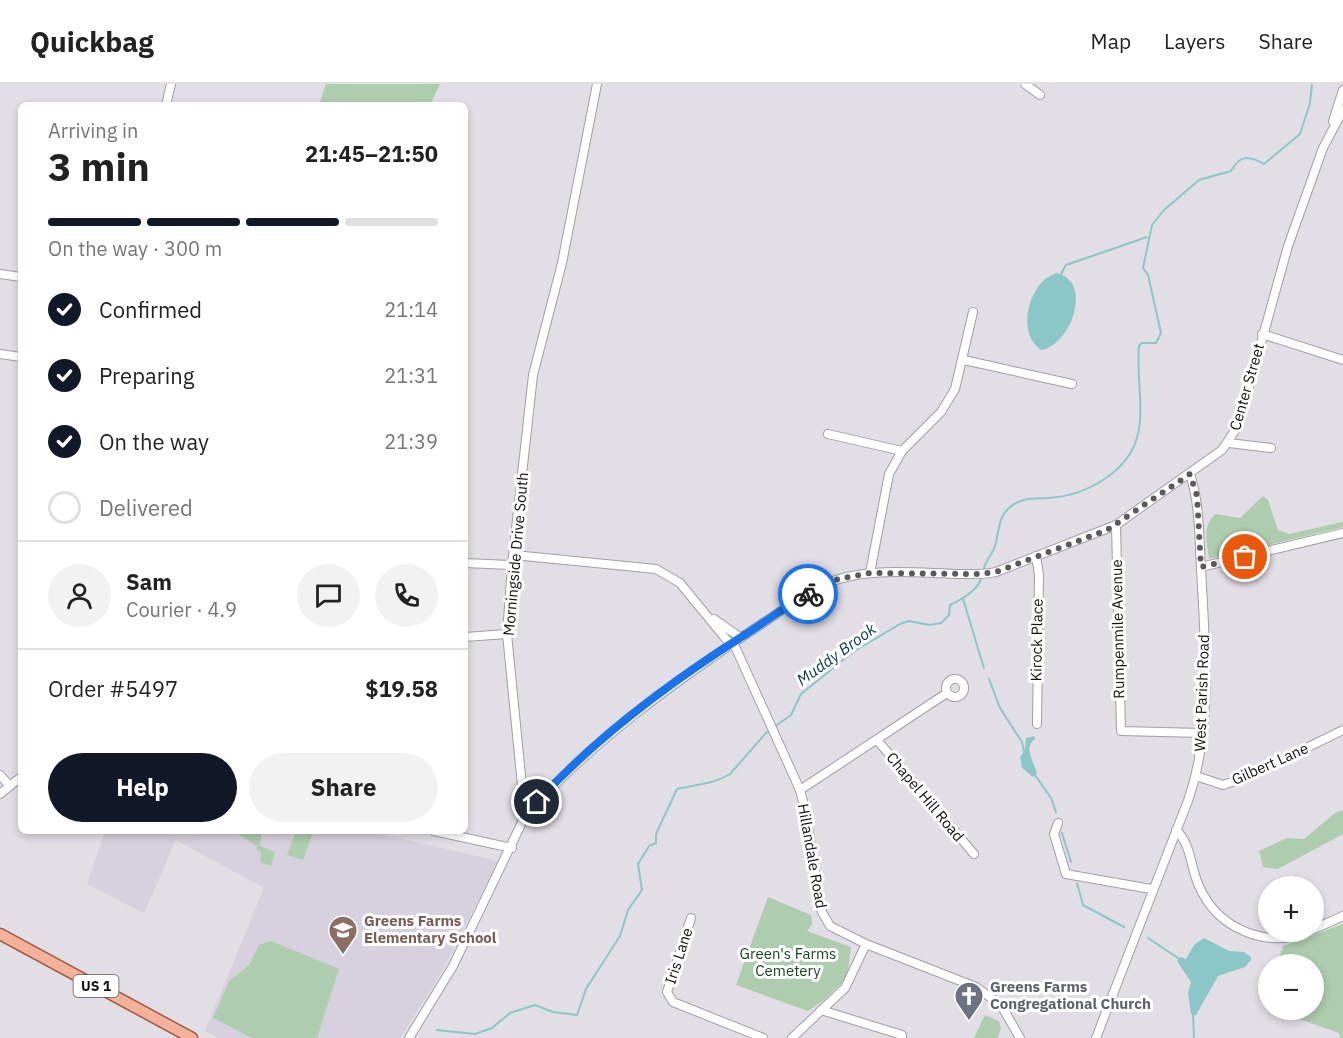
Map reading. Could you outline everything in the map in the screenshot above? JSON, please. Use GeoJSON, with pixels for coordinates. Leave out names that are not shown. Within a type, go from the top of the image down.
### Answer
{"type":"FeatureCollection","features":[{"type":"Feature","properties":{"kind":"main road","name":"US 1"},"geometry":{"type":"LineString","coordinates":[[0,934],[192,1038]]}},
{"type":"Feature","properties":{"kind":"street"},"geometry":{"type":"LineString","coordinates":[[167,102],[171,84]]}},
{"type":"Feature","properties":{"kind":"street","name":"Morningside Drive South"},"geometry":{"type":"LineString","coordinates":[[409,1038],[445,981],[512,848],[525,816],[507,634],[512,565],[532,375],[562,263],[597,84]]}},
{"type":"Feature","properties":{"kind":"street"},"geometry":{"type":"LineString","coordinates":[[1025,84],[1040,95]]}},
{"type":"Feature","properties":{"kind":"street","name":"Center Street"},"geometry":{"type":"LineString","coordinates":[[525,816],[562,775],[622,722],[734,641],[806,595],[838,579],[870,573],[982,574],[1036,556],[1116,525],[1190,474],[1229,442],[1238,426],[1287,246],[1343,90]]}},
{"type":"Feature","properties":{"kind":"street","name":"Center Street"},"geometry":{"type":"LineString","coordinates":[[1330,131],[1343,110]]}},
{"type":"Feature","properties":{"kind":"street"},"geometry":{"type":"LineString","coordinates":[[0,274],[18,277]]}},
{"type":"Feature","properties":{"kind":"street"},"geometry":{"type":"LineString","coordinates":[[870,573],[889,474],[902,451],[941,412],[956,388],[973,312]]}},
{"type":"Feature","properties":{"kind":"street"},"geometry":{"type":"LineString","coordinates":[[1263,334],[1343,360]]}},
{"type":"Feature","properties":{"kind":"street"},"geometry":{"type":"LineString","coordinates":[[0,354],[18,357]]}},
{"type":"Feature","properties":{"kind":"street"},"geometry":{"type":"LineString","coordinates":[[964,360],[1072,384]]}},
{"type":"Feature","properties":{"kind":"street"},"geometry":{"type":"LineString","coordinates":[[828,434],[902,451]]}},
{"type":"Feature","properties":{"kind":"street"},"geometry":{"type":"LineString","coordinates":[[1229,442],[1271,448]]}},
{"type":"Feature","properties":{"kind":"street","name":"West Parish Road"},"geometry":{"type":"LineString","coordinates":[[1096,1038],[1151,889],[1196,777],[1202,733],[1204,649],[1197,496],[1190,474]]}},
{"type":"Feature","properties":{"kind":"street","name":"Rumpenmile Avenue"},"geometry":{"type":"LineString","coordinates":[[1116,525],[1121,731],[1202,733]]}},
{"type":"Feature","properties":{"kind":"street"},"geometry":{"type":"LineString","coordinates":[[1201,567],[1343,533]]}},
{"type":"Feature","properties":{"kind":"street","name":"Hillandale Road"},"geometry":{"type":"LineString","coordinates":[[514,555],[657,569],[680,583],[705,613],[734,641],[768,723],[800,790],[806,813],[822,912],[830,926],[866,944],[983,991],[1008,1013],[1020,1038]]}},
{"type":"Feature","properties":{"kind":"street","name":"Kirock Place"},"geometry":{"type":"LineString","coordinates":[[1036,556],[1039,574],[1036,724]]}},
{"type":"Feature","properties":{"kind":"street"},"geometry":{"type":"LineString","coordinates":[[468,563],[512,565]]}},
{"type":"Feature","properties":{"kind":"street"},"geometry":{"type":"LineString","coordinates":[[468,636],[507,634]]}},
{"type":"Feature","properties":{"kind":"street","name":"Chapel Hill Road"},"geometry":{"type":"LineString","coordinates":[[800,790],[947,693]]}},
{"type":"Feature","properties":{"kind":"street","name":"Gilbert Lane"},"geometry":{"type":"LineString","coordinates":[[1196,777],[1223,785],[1249,776],[1343,730]]}},
{"type":"Feature","properties":{"kind":"street","name":"Chapel Hill Road"},"geometry":{"type":"LineString","coordinates":[[877,740],[974,854]]}},
{"type":"Feature","properties":{"kind":"street"},"geometry":{"type":"LineString","coordinates":[[0,775],[10,786]]}},
{"type":"Feature","properties":{"kind":"street"},"geometry":{"type":"LineString","coordinates":[[0,794],[18,779]]}},
{"type":"Feature","properties":{"kind":"street"},"geometry":{"type":"LineString","coordinates":[[1058,823],[1054,834],[1066,874],[1151,889]]}},
{"type":"Feature","properties":{"kind":"street"},"geometry":{"type":"LineString","coordinates":[[1176,830],[1184,838],[1199,886],[1217,913],[1235,928],[1258,934]]}},
{"type":"Feature","properties":{"kind":"street"},"geometry":{"type":"LineString","coordinates":[[448,834],[512,848]]}},
{"type":"Feature","properties":{"kind":"street"},"geometry":{"type":"LineString","coordinates":[[1324,925],[1343,916]]}},
{"type":"Feature","properties":{"kind":"street","name":"Iris Lane"},"geometry":{"type":"LineString","coordinates":[[691,918],[667,992],[669,997],[673,1002],[764,1038]]}},
{"type":"Feature","properties":{"kind":"street"},"geometry":{"type":"LineString","coordinates":[[792,1038],[850,980],[866,944]]}},
{"type":"Feature","properties":{"kind":"street"},"geometry":{"type":"LineString","coordinates":[[821,1010],[902,1035],[902,1038]]}},
{"type":"Feature","properties":{"kind":"shaded area","name":"Greens Farms Elementary School"},"geometry":{"type":"Polygon","coordinates":[[[104,834],[381,834],[498,861],[439,977],[400,1038],[218,1038],[205,1031],[264,888],[176,840],[144,913],[87,884],[104,834]]]}},
{"type":"Feature","properties":{"kind":"green space"},"geometry":{"type":"Polygon","coordinates":[[[326,84],[440,84],[431,102],[320,102],[326,84]]]}},
{"type":"Feature","properties":{"kind":"green space"},"geometry":{"type":"Polygon","coordinates":[[[1263,496],[1268,500],[1278,530],[1289,534],[1343,522],[1343,527],[1209,559],[1207,530],[1215,514],[1240,518],[1263,496]]]}},
{"type":"Feature","properties":{"kind":"green space"},"geometry":{"type":"Polygon","coordinates":[[[1343,810],[1343,834],[1278,869],[1263,867],[1259,851],[1287,838],[1304,839],[1335,813],[1343,810]]]}},
{"type":"Feature","properties":{"kind":"green space"},"geometry":{"type":"Polygon","coordinates":[[[238,834],[262,834],[260,846],[275,852],[271,866],[260,862],[261,853],[257,850],[257,846],[238,834]]]}},
{"type":"Feature","properties":{"kind":"green space"},"geometry":{"type":"Polygon","coordinates":[[[295,834],[312,834],[303,860],[287,855],[295,834]]]}},
{"type":"Feature","properties":{"kind":"green space","name":"Green's Farms Cemetery"},"geometry":{"type":"Polygon","coordinates":[[[768,897],[811,915],[812,924],[807,931],[851,947],[847,978],[824,1000],[808,1011],[736,985],[768,897]]]}},
{"type":"Feature","properties":{"kind":"green space"},"geometry":{"type":"Polygon","coordinates":[[[1343,924],[1343,1038],[1340,1038],[1339,1033],[1302,1020],[1324,1020],[1324,954],[1280,954],[1283,946],[1294,942],[1324,942],[1324,931],[1343,924]]]}},
{"type":"Feature","properties":{"kind":"green space"},"geometry":{"type":"Polygon","coordinates":[[[271,941],[339,969],[317,1038],[252,1038],[213,1018],[229,981],[249,965],[259,945],[271,941]]]}},
{"type":"Feature","properties":{"kind":"green space"},"geometry":{"type":"Polygon","coordinates":[[[985,1015],[999,1021],[1001,1028],[998,1038],[974,1038],[985,1015]]]}},
{"type":"Feature","properties":{"kind":"water"},"geometry":{"type":"Polygon","coordinates":[[[1056,273],[1067,278],[1074,287],[1076,299],[1074,313],[1061,337],[1052,346],[1041,350],[1030,335],[1027,316],[1037,288],[1044,280],[1056,273]]]}},
{"type":"Feature","properties":{"kind":"water"},"geometry":{"type":"Polygon","coordinates":[[[1034,736],[1035,739],[1030,746],[1030,755],[1037,774],[1033,777],[1022,768],[1020,757],[1025,750],[1026,738],[1034,736]]]}},
{"type":"Feature","properties":{"kind":"water"},"geometry":{"type":"Polygon","coordinates":[[[1204,938],[1229,951],[1244,952],[1251,957],[1251,960],[1245,967],[1218,976],[1196,1015],[1191,1014],[1188,992],[1191,982],[1177,961],[1181,957],[1186,959],[1194,945],[1204,938]]]}},
{"type":"Feature","properties":{"kind":"waterway","name":"Muddy Brook"},"geometry":{"type":"LineString","coordinates":[[983,571],[995,546],[1005,512],[1014,504],[1023,500],[1076,493],[1102,481],[1124,462],[1137,438],[1139,427],[1139,346],[1142,343],[1156,343],[1161,333],[1148,275],[1143,268],[1152,225],[1164,210],[1199,180],[1231,171],[1241,159],[1245,158],[1264,164],[1300,134],[1310,103],[1312,84]]}},
{"type":"Feature","properties":{"kind":"waterway"},"geometry":{"type":"LineString","coordinates":[[1061,274],[1066,265],[1147,237]]}},
{"type":"Feature","properties":{"kind":"waterway","name":"Muddy Brook"},"geometry":{"type":"LineString","coordinates":[[437,1030],[475,1034],[492,1028],[510,1013],[535,1005],[553,1012],[577,1015],[586,989],[620,936],[628,910],[642,890],[638,864],[649,846],[656,843],[656,834],[677,789],[711,782],[730,774],[766,733],[791,715],[801,694],[853,652],[909,621],[930,625],[941,623],[949,615],[950,605],[974,590],[982,576]]}},
{"type":"Feature","properties":{"kind":"waterway"},"geometry":{"type":"LineString","coordinates":[[963,599],[984,668]]}},
{"type":"Feature","properties":{"kind":"waterway"},"geometry":{"type":"LineString","coordinates":[[989,679],[1000,708],[1022,742],[1024,751]]}},
{"type":"Feature","properties":{"kind":"waterway"},"geometry":{"type":"LineString","coordinates":[[1035,775],[1051,798],[1056,812]]}},
{"type":"Feature","properties":{"kind":"waterway"},"geometry":{"type":"LineString","coordinates":[[1062,833],[1071,862]]}},
{"type":"Feature","properties":{"kind":"waterway"},"geometry":{"type":"LineString","coordinates":[[1077,883],[1083,905],[1124,927]]}},
{"type":"Feature","properties":{"kind":"waterway"},"geometry":{"type":"LineString","coordinates":[[1148,938],[1181,960]]}},
{"type":"Feature","properties":{"kind":"waterway"},"geometry":{"type":"LineString","coordinates":[[1193,1014],[1194,1038]]}},
{"type":"Feature","properties":{"kind":"way so far"},"geometry":{"type":"LineString","coordinates":[[808,594],[838,579],[870,573],[986,574],[996,572],[1107,530],[1190,474],[1199,510],[1201,567],[1245,557]]}},
{"type":"Feature","properties":{"kind":"place","name":"Greens Farms Elementary School"},"geometry":{"type":"Point","coordinates":[343,956]}},
{"type":"Feature","properties":{"kind":"place","name":"Greens Farms Congregational Church"},"geometry":{"type":"Point","coordinates":[969,1022]}},
{"type":"Feature","properties":{"kind":"route"},"geometry":{"type":"LineString","coordinates":[[537,802],[562,775],[622,722],[733,642],[808,594]]}}]}
